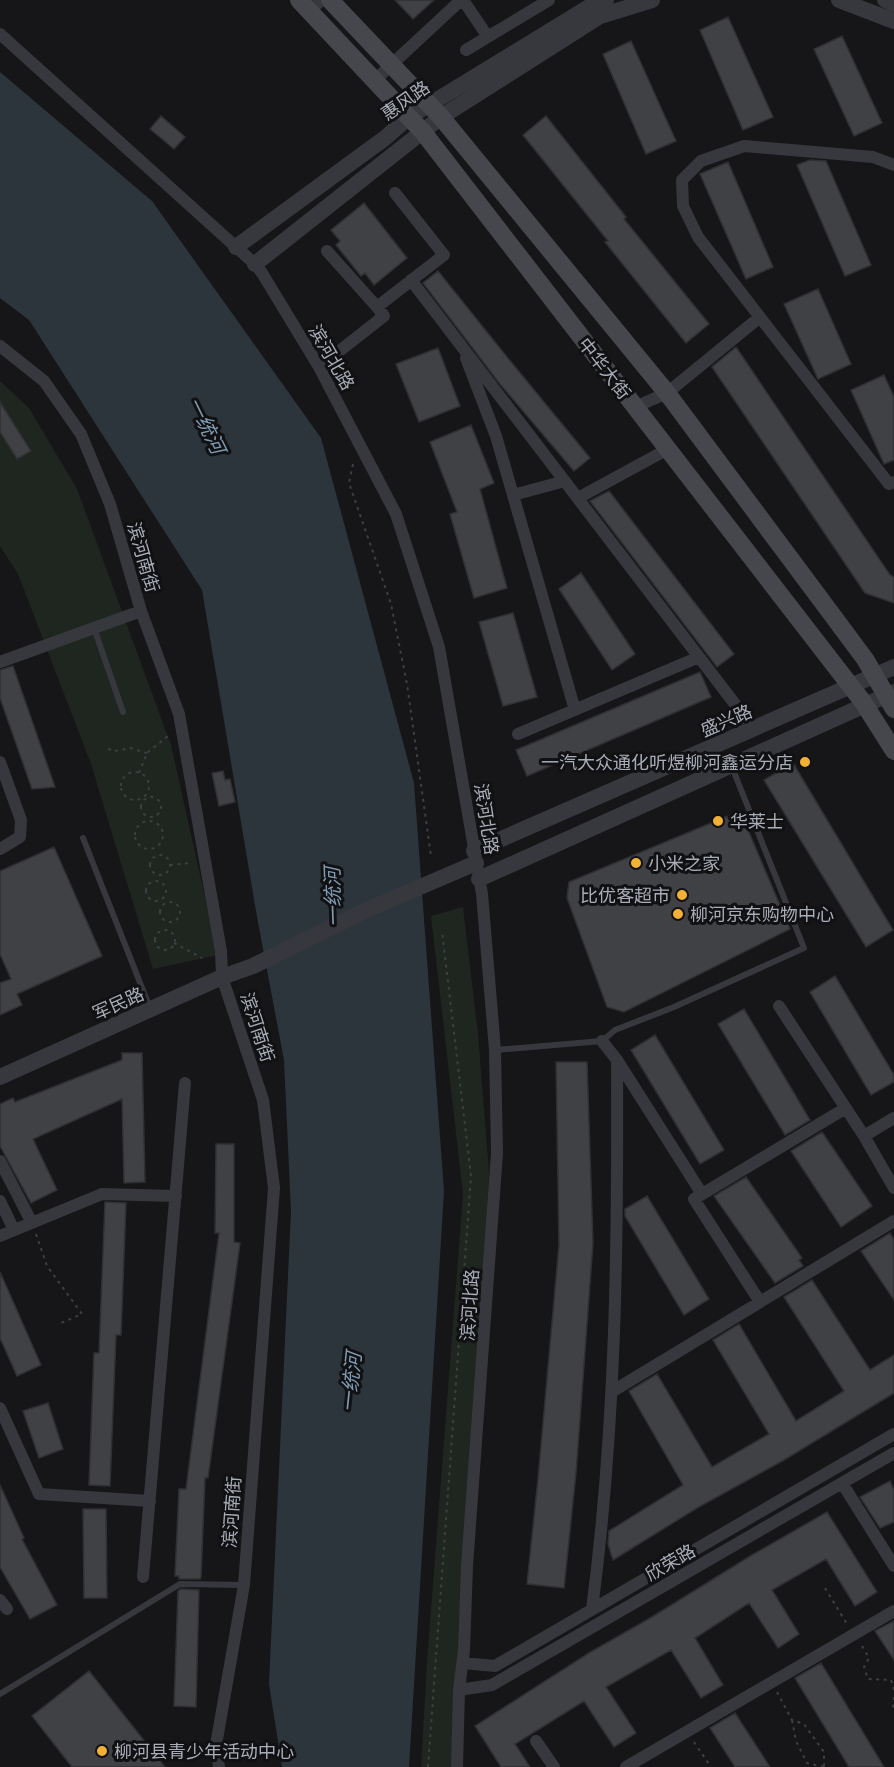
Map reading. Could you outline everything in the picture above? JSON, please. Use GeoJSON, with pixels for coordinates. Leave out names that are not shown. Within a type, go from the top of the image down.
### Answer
{"type":"FeatureCollection","features":[{"type":"Feature","properties":{"kind":"main road","name":"中华大街"},"geometry":{"type":"LineString","coordinates":[[330,0],[434,111],[667,393],[865,659],[892,699]]}},
{"type":"Feature","properties":{"kind":"main road","name":"中华大街"},"geometry":{"type":"LineString","coordinates":[[310,4],[423,132],[850,686],[894,751]]}},
{"type":"Feature","properties":{"kind":"street"},"geometry":{"type":"LineString","coordinates":[[375,80],[462,0],[488,37]]}},
{"type":"Feature","properties":{"kind":"street"},"geometry":{"type":"LineString","coordinates":[[466,50],[549,0]]}},
{"type":"Feature","properties":{"kind":"street","name":"惠风路"},"geometry":{"type":"LineString","coordinates":[[237,247],[385,138],[409,117],[434,111],[594,4],[606,0]]}},
{"type":"Feature","properties":{"kind":"street"},"geometry":{"type":"LineString","coordinates":[[255,264],[423,132],[434,111],[600,16],[652,0]]}},
{"type":"Feature","properties":{"kind":"street"},"geometry":{"type":"LineString","coordinates":[[839,0],[894,21]]}},
{"type":"Feature","properties":{"kind":"street"},"geometry":{"type":"LineString","coordinates":[[885,0],[894,4]]}},
{"type":"Feature","properties":{"kind":"street","name":"滨河北路"},"geometry":{"type":"LineString","coordinates":[[0,34],[255,264],[319,367],[396,513],[439,647],[482,894],[495,1050],[496,1174],[467,1566],[463,1663],[459,1690],[457,1767]]}},
{"type":"Feature","properties":{"kind":"street"},"geometry":{"type":"LineString","coordinates":[[894,165],[873,157],[744,146],[701,161],[682,180],[683,207],[698,237],[889,484],[894,482]]}},
{"type":"Feature","properties":{"kind":"street"},"geometry":{"type":"LineString","coordinates":[[377,307],[444,255],[395,193]]}},
{"type":"Feature","properties":{"kind":"street"},"geometry":{"type":"LineString","coordinates":[[319,367],[384,316],[327,251]]}},
{"type":"Feature","properties":{"kind":"street"},"geometry":{"type":"LineString","coordinates":[[411,280],[754,729]]}},
{"type":"Feature","properties":{"kind":"street"},"geometry":{"type":"LineString","coordinates":[[635,407],[667,393],[760,317]]}},
{"type":"Feature","properties":{"kind":"street"},"geometry":{"type":"LineString","coordinates":[[461,345],[496,436],[575,710]]}},
{"type":"Feature","properties":{"kind":"street","name":"滨河南街"},"geometry":{"type":"LineString","coordinates":[[0,346],[44,381],[81,435],[110,504],[141,611],[179,714],[221,951],[222,977],[263,1100],[274,1188],[244,1585],[216,1745],[219,1767]]}},
{"type":"Feature","properties":{"kind":"street"},"geometry":{"type":"LineString","coordinates":[[578,498],[668,449]]}},
{"type":"Feature","properties":{"kind":"street"},"geometry":{"type":"LineString","coordinates":[[513,495],[565,481]]}},
{"type":"Feature","properties":{"kind":"street"},"geometry":{"type":"LineString","coordinates":[[0,662],[141,611]]}},
{"type":"Feature","properties":{"kind":"street"},"geometry":{"type":"LineString","coordinates":[[518,734],[699,657]]}},
{"type":"Feature","properties":{"kind":"street","name":"盛兴路"},"geometry":{"type":"LineString","coordinates":[[476,864],[754,729],[894,667]]}},
{"type":"Feature","properties":{"kind":"street"},"geometry":{"type":"LineString","coordinates":[[476,864],[731,765],[864,705],[892,699]]}},
{"type":"Feature","properties":{"kind":"street"},"geometry":{"type":"LineString","coordinates":[[0,762],[21,820],[20,837],[0,849]]}},
{"type":"Feature","properties":{"kind":"street","name":"军民路"},"geometry":{"type":"LineString","coordinates":[[0,1077],[222,977],[253,966],[362,912],[476,864]]}},
{"type":"Feature","properties":{"kind":"street"},"geometry":{"type":"LineString","coordinates":[[779,1006],[864,1136],[894,1188]]}},
{"type":"Feature","properties":{"kind":"street"},"geometry":{"type":"LineString","coordinates":[[602,1041],[617,1060],[702,1194]]}},
{"type":"Feature","properties":{"kind":"street"},"geometry":{"type":"LineString","coordinates":[[592,1609],[613,1391],[618,1201],[617,1060]]}},
{"type":"Feature","properties":{"kind":"street"},"geometry":{"type":"LineString","coordinates":[[143,1577],[185,1083]]}},
{"type":"Feature","properties":{"kind":"street"},"geometry":{"type":"LineString","coordinates":[[760,1302],[694,1199],[846,1108]]}},
{"type":"Feature","properties":{"kind":"street"},"geometry":{"type":"LineString","coordinates":[[864,1136],[894,1118]]}},
{"type":"Feature","properties":{"kind":"street"},"geometry":{"type":"LineString","coordinates":[[0,1161],[32,1223]]}},
{"type":"Feature","properties":{"kind":"street"},"geometry":{"type":"LineString","coordinates":[[0,1236],[102,1194],[176,1196]]}},
{"type":"Feature","properties":{"kind":"street"},"geometry":{"type":"LineString","coordinates":[[0,1201],[14,1230]]}},
{"type":"Feature","properties":{"kind":"street"},"geometry":{"type":"LineString","coordinates":[[613,1391],[894,1221]]}},
{"type":"Feature","properties":{"kind":"street"},"geometry":{"type":"LineString","coordinates":[[0,1408],[39,1494],[150,1501]]}},
{"type":"Feature","properties":{"kind":"street","name":"欣荣路"},"geometry":{"type":"LineString","coordinates":[[463,1663],[495,1666],[894,1434]]}},
{"type":"Feature","properties":{"kind":"street","name":"欣荣路"},"geometry":{"type":"LineString","coordinates":[[459,1690],[492,1685],[842,1483],[892,1458]]}},
{"type":"Feature","properties":{"kind":"street"},"geometry":{"type":"LineString","coordinates":[[842,1483],[894,1566]]}},
{"type":"Feature","properties":{"kind":"street"},"geometry":{"type":"LineString","coordinates":[[626,1767],[894,1611]]}},
{"type":"Feature","properties":{"kind":"street"},"geometry":{"type":"LineString","coordinates":[[536,1741],[554,1767]]}},
{"type":"Feature","properties":{"kind":"lane"},"geometry":{"type":"LineString","coordinates":[[93,628],[123,712]]}},
{"type":"Feature","properties":{"kind":"lane"},"geometry":{"type":"LineString","coordinates":[[495,1050],[602,1041],[615,1030],[675,1007],[804,948],[731,765]]}},
{"type":"Feature","properties":{"kind":"lane"},"geometry":{"type":"LineString","coordinates":[[83,838],[150,1010]]}},
{"type":"Feature","properties":{"kind":"lane"},"geometry":{"type":"LineString","coordinates":[[0,1694],[180,1584],[244,1585]]}},
{"type":"Feature","properties":{"kind":"path"},"geometry":{"type":"LineString","coordinates":[[353,464],[349,483],[391,604],[407,684],[431,856]]}},
{"type":"Feature","properties":{"kind":"path"},"geometry":{"type":"LineString","coordinates":[[139,773],[147,753],[171,734],[182,731]]}},
{"type":"Feature","properties":{"kind":"path"},"geometry":{"type":"LineString","coordinates":[[108,749],[115,751],[130,748],[147,753]]}},
{"type":"Feature","properties":{"kind":"path"},"geometry":{"type":"LineString","coordinates":[[144,798],[141,809],[144,814],[151,819],[160,826],[163,833],[161,843],[153,849],[142,848],[135,836],[138,826],[151,819],[159,813],[161,803],[154,797],[144,798],[138,800],[132,800],[126,796],[122,791],[122,784],[126,776],[139,773],[147,778],[149,785],[144,798]]}},
{"type":"Feature","properties":{"kind":"path"},"geometry":{"type":"LineString","coordinates":[[153,849],[156,856]]}},
{"type":"Feature","properties":{"kind":"path"},"geometry":{"type":"LineString","coordinates":[[156,856],[165,857],[170,865]]}},
{"type":"Feature","properties":{"kind":"path"},"geometry":{"type":"LineString","coordinates":[[156,856],[150,866],[153,872],[159,875]]}},
{"type":"Feature","properties":{"kind":"path"},"geometry":{"type":"LineString","coordinates":[[170,865],[206,862]]}},
{"type":"Feature","properties":{"kind":"path"},"geometry":{"type":"LineString","coordinates":[[159,875],[168,871],[170,865]]}},
{"type":"Feature","properties":{"kind":"path"},"geometry":{"type":"LineString","coordinates":[[158,882],[159,875]]}},
{"type":"Feature","properties":{"kind":"path"},"geometry":{"type":"LineString","coordinates":[[158,882],[163,885],[166,891],[161,900],[152,900],[146,892],[149,884],[158,882]]}},
{"type":"Feature","properties":{"kind":"path"},"geometry":{"type":"LineString","coordinates":[[161,900],[164,904]]}},
{"type":"Feature","properties":{"kind":"path"},"geometry":{"type":"LineString","coordinates":[[164,904],[172,902],[179,908],[178,918],[169,922]]}},
{"type":"Feature","properties":{"kind":"path"},"geometry":{"type":"LineString","coordinates":[[164,904],[160,913],[163,919],[169,922]]}},
{"type":"Feature","properties":{"kind":"path"},"geometry":{"type":"LineString","coordinates":[[167,930],[169,922]]}},
{"type":"Feature","properties":{"kind":"path"},"geometry":{"type":"LineString","coordinates":[[167,930],[174,936],[174,943],[167,950],[160,949],[155,938],[158,933],[167,930]]}},
{"type":"Feature","properties":{"kind":"path"},"geometry":{"type":"LineString","coordinates":[[428,1767],[471,1176],[442,931]]}},
{"type":"Feature","properties":{"kind":"path"},"geometry":{"type":"LineString","coordinates":[[174,943],[202,958]]}},
{"type":"Feature","properties":{"kind":"path"},"geometry":{"type":"LineString","coordinates":[[32,1223],[47,1266],[82,1314],[61,1323]]}},
{"type":"Feature","properties":{"kind":"path"},"geometry":{"type":"LineString","coordinates":[[777,1692],[792,1720],[796,1741],[807,1763],[824,1767],[824,1752],[804,1724],[792,1720]]}},
{"type":"Feature","properties":{"kind":"path"},"geometry":{"type":"LineString","coordinates":[[894,1697],[892,1708],[894,1711]]}},
{"type":"Feature","properties":{"kind":"path"},"geometry":{"type":"LineString","coordinates":[[692,1740],[711,1767]]}},
{"type":"Feature","properties":{"kind":"shaded area"},"geometry":{"type":"Polygon","coordinates":[[[0,381],[29,408],[77,489],[171,745],[218,955],[153,969],[91,764],[18,574],[0,546],[0,381]]]}},
{"type":"Feature","properties":{"kind":"shaded area"},"geometry":{"type":"Polygon","coordinates":[[[463,907],[478,1034],[489,1172],[481,1339],[452,1767],[421,1767],[463,1194],[431,916],[463,907]]]}},
{"type":"Feature","properties":{"kind":"water","name":"一统河"},"geometry":{"type":"Polygon","coordinates":[[[0,72],[152,201],[321,438],[414,783],[444,1191],[409,1767],[282,1767],[269,1684],[291,1211],[284,1060],[257,917],[202,590],[29,320],[0,298],[0,72]]]}},
{"type":"Feature","properties":{"kind":"building"},"geometry":{"type":"Polygon","coordinates":[[[395,0],[434,0],[413,19],[395,0]]]}},
{"type":"Feature","properties":{"kind":"building"},"geometry":{"type":"Polygon","coordinates":[[[728,17],[773,117],[743,130],[700,30],[728,17]]]}},
{"type":"Feature","properties":{"kind":"building"},"geometry":{"type":"Polygon","coordinates":[[[842,36],[882,123],[854,136],[814,49],[842,36]]]}},
{"type":"Feature","properties":{"kind":"building"},"geometry":{"type":"Polygon","coordinates":[[[631,41],[676,141],[646,154],[603,54],[631,41]]]}},
{"type":"Feature","properties":{"kind":"building"},"geometry":{"type":"Polygon","coordinates":[[[161,116],[185,137],[174,149],[150,129],[161,116]]]}},
{"type":"Feature","properties":{"kind":"building"},"geometry":{"type":"Polygon","coordinates":[[[546,116],[626,217],[624,219],[709,324],[686,343],[523,135],[546,116]]]}},
{"type":"Feature","properties":{"kind":"building"},"geometry":{"type":"Polygon","coordinates":[[[810,160],[826,161],[871,265],[845,276],[797,165],[810,160]]]}},
{"type":"Feature","properties":{"kind":"building"},"geometry":{"type":"Polygon","coordinates":[[[728,162],[773,267],[746,279],[700,174],[728,162]]]}},
{"type":"Feature","properties":{"kind":"building"},"geometry":{"type":"Polygon","coordinates":[[[364,203],[407,258],[374,285],[365,273],[361,276],[336,245],[340,241],[331,230],[364,203]]]}},
{"type":"Feature","properties":{"kind":"building"},"geometry":{"type":"Polygon","coordinates":[[[438,271],[590,458],[574,471],[500,384],[423,283],[438,271]]]}},
{"type":"Feature","properties":{"kind":"building"},"geometry":{"type":"Polygon","coordinates":[[[818,289],[851,364],[818,379],[784,304],[818,289]]]}},
{"type":"Feature","properties":{"kind":"building"},"geometry":{"type":"Polygon","coordinates":[[[736,347],[890,575],[894,577],[894,603],[865,593],[712,367],[736,347]]]}},
{"type":"Feature","properties":{"kind":"building"},"geometry":{"type":"Polygon","coordinates":[[[438,348],[460,406],[419,422],[396,364],[438,348]]]}},
{"type":"Feature","properties":{"kind":"building"},"geometry":{"type":"Polygon","coordinates":[[[884,375],[894,397],[894,460],[884,464],[851,390],[884,375]]]}},
{"type":"Feature","properties":{"kind":"building"},"geometry":{"type":"Polygon","coordinates":[[[0,402],[31,451],[17,459],[0,432],[0,402]]]}},
{"type":"Feature","properties":{"kind":"building"},"geometry":{"type":"Polygon","coordinates":[[[471,425],[494,483],[480,489],[507,588],[474,598],[450,514],[457,512],[430,442],[471,425]]]}},
{"type":"Feature","properties":{"kind":"building"},"geometry":{"type":"Polygon","coordinates":[[[609,491],[734,654],[717,667],[590,501],[609,491]]]}},
{"type":"Feature","properties":{"kind":"building"},"geometry":{"type":"Polygon","coordinates":[[[581,573],[635,654],[612,670],[559,589],[581,573]]]}},
{"type":"Feature","properties":{"kind":"building"},"geometry":{"type":"Polygon","coordinates":[[[513,613],[537,697],[503,706],[479,622],[513,613]]]}},
{"type":"Feature","properties":{"kind":"building"},"geometry":{"type":"Polygon","coordinates":[[[13,666],[55,787],[32,789],[0,698],[0,670],[13,666]]]}},
{"type":"Feature","properties":{"kind":"building"},"geometry":{"type":"Polygon","coordinates":[[[700,672],[711,697],[527,776],[516,750],[700,672]]]}},
{"type":"Feature","properties":{"kind":"building"},"geometry":{"type":"Polygon","coordinates":[[[793,763],[893,930],[866,947],[764,780],[793,763]]]}},
{"type":"Feature","properties":{"kind":"building"},"geometry":{"type":"Polygon","coordinates":[[[223,771],[225,780],[230,779],[235,802],[219,806],[212,773],[223,771]]]}},
{"type":"Feature","properties":{"kind":"building","name":"柳河京东购物中心"},"geometry":{"type":"Polygon","coordinates":[[[740,811],[790,929],[624,1012],[607,1007],[567,898],[569,882],[740,811]]]}},
{"type":"Feature","properties":{"kind":"building"},"geometry":{"type":"Polygon","coordinates":[[[54,847],[102,956],[17,994],[22,1005],[0,1015],[0,983],[11,979],[0,954],[0,871],[54,847]]]}},
{"type":"Feature","properties":{"kind":"building"},"geometry":{"type":"Polygon","coordinates":[[[835,976],[894,1075],[894,1082],[871,1095],[810,992],[835,976]]]}},
{"type":"Feature","properties":{"kind":"building"},"geometry":{"type":"Polygon","coordinates":[[[744,1009],[810,1120],[785,1135],[718,1024],[744,1009]]]}},
{"type":"Feature","properties":{"kind":"building"},"geometry":{"type":"Polygon","coordinates":[[[655,1035],[724,1150],[700,1164],[631,1050],[655,1035]]]}},
{"type":"Feature","properties":{"kind":"building"},"geometry":{"type":"Polygon","coordinates":[[[122,1053],[142,1053],[145,1182],[124,1183],[122,1099],[33,1139],[57,1190],[31,1203],[0,1146],[0,1104],[13,1098],[15,1102],[122,1060],[122,1053]]]}},
{"type":"Feature","properties":{"kind":"building"},"geometry":{"type":"Polygon","coordinates":[[[556,1062],[587,1062],[593,1243],[576,1473],[564,1588],[527,1584],[559,1245],[556,1062]]]}},
{"type":"Feature","properties":{"kind":"building"},"geometry":{"type":"Polygon","coordinates":[[[822,1132],[872,1206],[841,1227],[791,1151],[822,1132]]]}},
{"type":"Feature","properties":{"kind":"building"},"geometry":{"type":"Polygon","coordinates":[[[216,1144],[234,1144],[234,1242],[240,1243],[208,1478],[205,1478],[201,1577],[200,1579],[179,1579],[179,1576],[175,1576],[179,1489],[186,1489],[219,1233],[215,1233],[216,1144]]]}},
{"type":"Feature","properties":{"kind":"building"},"geometry":{"type":"Polygon","coordinates":[[[746,1177],[802,1258],[799,1260],[803,1266],[775,1283],[714,1196],[746,1177]]]}},
{"type":"Feature","properties":{"kind":"building"},"geometry":{"type":"Polygon","coordinates":[[[647,1196],[709,1299],[684,1315],[625,1216],[625,1209],[647,1196]]]}},
{"type":"Feature","properties":{"kind":"building"},"geometry":{"type":"Polygon","coordinates":[[[105,1202],[126,1203],[121,1335],[116,1335],[110,1486],[89,1485],[94,1353],[99,1353],[105,1202]]]}},
{"type":"Feature","properties":{"kind":"building"},"geometry":{"type":"Polygon","coordinates":[[[890,1233],[894,1240],[894,1300],[861,1251],[890,1233]]]}},
{"type":"Feature","properties":{"kind":"building"},"geometry":{"type":"Polygon","coordinates":[[[0,1272],[41,1365],[17,1376],[0,1338],[0,1272]]]}},
{"type":"Feature","properties":{"kind":"building"},"geometry":{"type":"Polygon","coordinates":[[[812,1280],[870,1370],[894,1355],[894,1393],[613,1560],[608,1544],[609,1531],[683,1485],[629,1391],[657,1374],[712,1467],[769,1434],[713,1340],[739,1324],[796,1421],[844,1391],[784,1297],[812,1280]]]}},
{"type":"Feature","properties":{"kind":"building"},"geometry":{"type":"Polygon","coordinates":[[[48,1403],[63,1449],[39,1458],[23,1411],[48,1403]]]}},
{"type":"Feature","properties":{"kind":"building"},"geometry":{"type":"Polygon","coordinates":[[[890,1481],[894,1490],[894,1522],[880,1528],[860,1497],[890,1481]]]}},
{"type":"Feature","properties":{"kind":"building"},"geometry":{"type":"Polygon","coordinates":[[[0,1485],[24,1538],[22,1539],[57,1605],[30,1619],[0,1567],[0,1485]]]}},
{"type":"Feature","properties":{"kind":"building"},"geometry":{"type":"Polygon","coordinates":[[[83,1509],[106,1509],[107,1598],[84,1598],[83,1509]]]}},
{"type":"Feature","properties":{"kind":"building"},"geometry":{"type":"Polygon","coordinates":[[[827,1512],[877,1592],[855,1606],[826,1559],[772,1590],[799,1634],[778,1648],[749,1603],[695,1638],[723,1685],[701,1698],[671,1650],[606,1687],[636,1733],[614,1747],[584,1701],[515,1744],[530,1767],[501,1767],[475,1726],[589,1653],[827,1512]]]}},
{"type":"Feature","properties":{"kind":"building"},"geometry":{"type":"Polygon","coordinates":[[[181,1589],[199,1590],[196,1707],[174,1706],[178,1591],[181,1589]]]}},
{"type":"Feature","properties":{"kind":"building"},"geometry":{"type":"Polygon","coordinates":[[[894,1621],[894,1660],[875,1631],[894,1621]]]}},
{"type":"Feature","properties":{"kind":"building"},"geometry":{"type":"Polygon","coordinates":[[[821,1663],[884,1767],[849,1767],[795,1678],[821,1663]]]}},
{"type":"Feature","properties":{"kind":"building"},"geometry":{"type":"Polygon","coordinates":[[[89,1671],[165,1767],[72,1767],[32,1716],[89,1671]]]}},
{"type":"Feature","properties":{"kind":"building"},"geometry":{"type":"Polygon","coordinates":[[[735,1713],[770,1767],[735,1767],[710,1728],[735,1713]]]}},
{"type":"Feature","properties":{"kind":"place","name":"一汽大众通化听煜柳河鑫运分店"},"geometry":{"type":"Point","coordinates":[805,762]}},
{"type":"Feature","properties":{"kind":"place","name":"华莱士"},"geometry":{"type":"Point","coordinates":[718,821]}},
{"type":"Feature","properties":{"kind":"place","name":"小米之家"},"geometry":{"type":"Point","coordinates":[636,863]}},
{"type":"Feature","properties":{"kind":"place","name":"比优客超市"},"geometry":{"type":"Point","coordinates":[682,895]}},
{"type":"Feature","properties":{"kind":"place","name":"柳河京东购物中心"},"geometry":{"type":"Point","coordinates":[678,914]}},
{"type":"Feature","properties":{"kind":"place","name":"柳河县青少年活动中心"},"geometry":{"type":"Point","coordinates":[102,1751]}}]}
